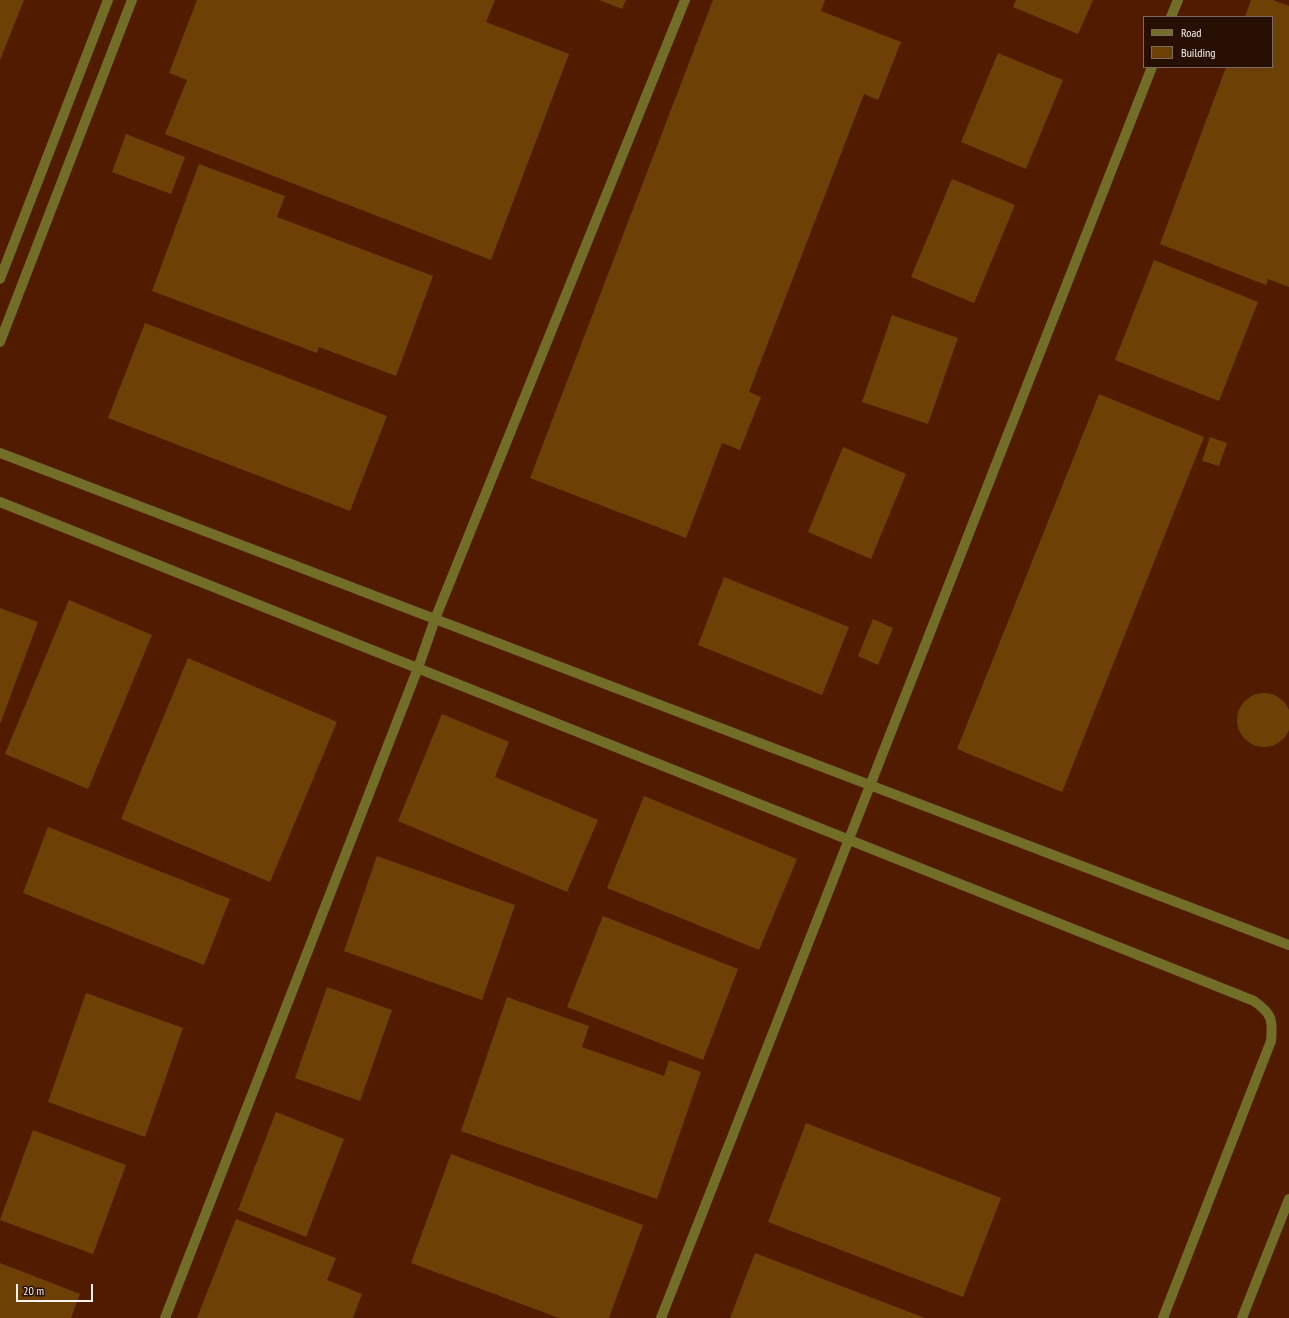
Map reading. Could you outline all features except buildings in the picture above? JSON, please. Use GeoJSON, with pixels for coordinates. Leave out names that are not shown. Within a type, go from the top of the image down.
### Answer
{"type":"FeatureCollection","features":[{"type":"Feature","properties":{"kind":"street"},"geometry":{"type":"LineString","coordinates":[[0,278],[108,0]]}},
{"type":"Feature","properties":{"kind":"street"},"geometry":{"type":"LineString","coordinates":[[0,342],[132,0]]}},
{"type":"Feature","properties":{"kind":"street"},"geometry":{"type":"LineString","coordinates":[[165,1318],[418,668],[435,619],[685,0]]}},
{"type":"Feature","properties":{"kind":"street"},"geometry":{"type":"LineString","coordinates":[[1171,16],[1178,0]]}},
{"type":"Feature","properties":{"kind":"street"},"geometry":{"type":"LineString","coordinates":[[661,1318],[850,840],[1152,68]]}},
{"type":"Feature","properties":{"kind":"street"},"geometry":{"type":"LineString","coordinates":[[0,453],[1289,945]]}},
{"type":"Feature","properties":{"kind":"street"},"geometry":{"type":"LineString","coordinates":[[0,502],[1254,1001],[1268,1010],[1273,1022],[1271,1041],[1163,1318]]}},
{"type":"Feature","properties":{"kind":"street"},"geometry":{"type":"LineString","coordinates":[[1242,1318],[1289,1199]]}}]}
